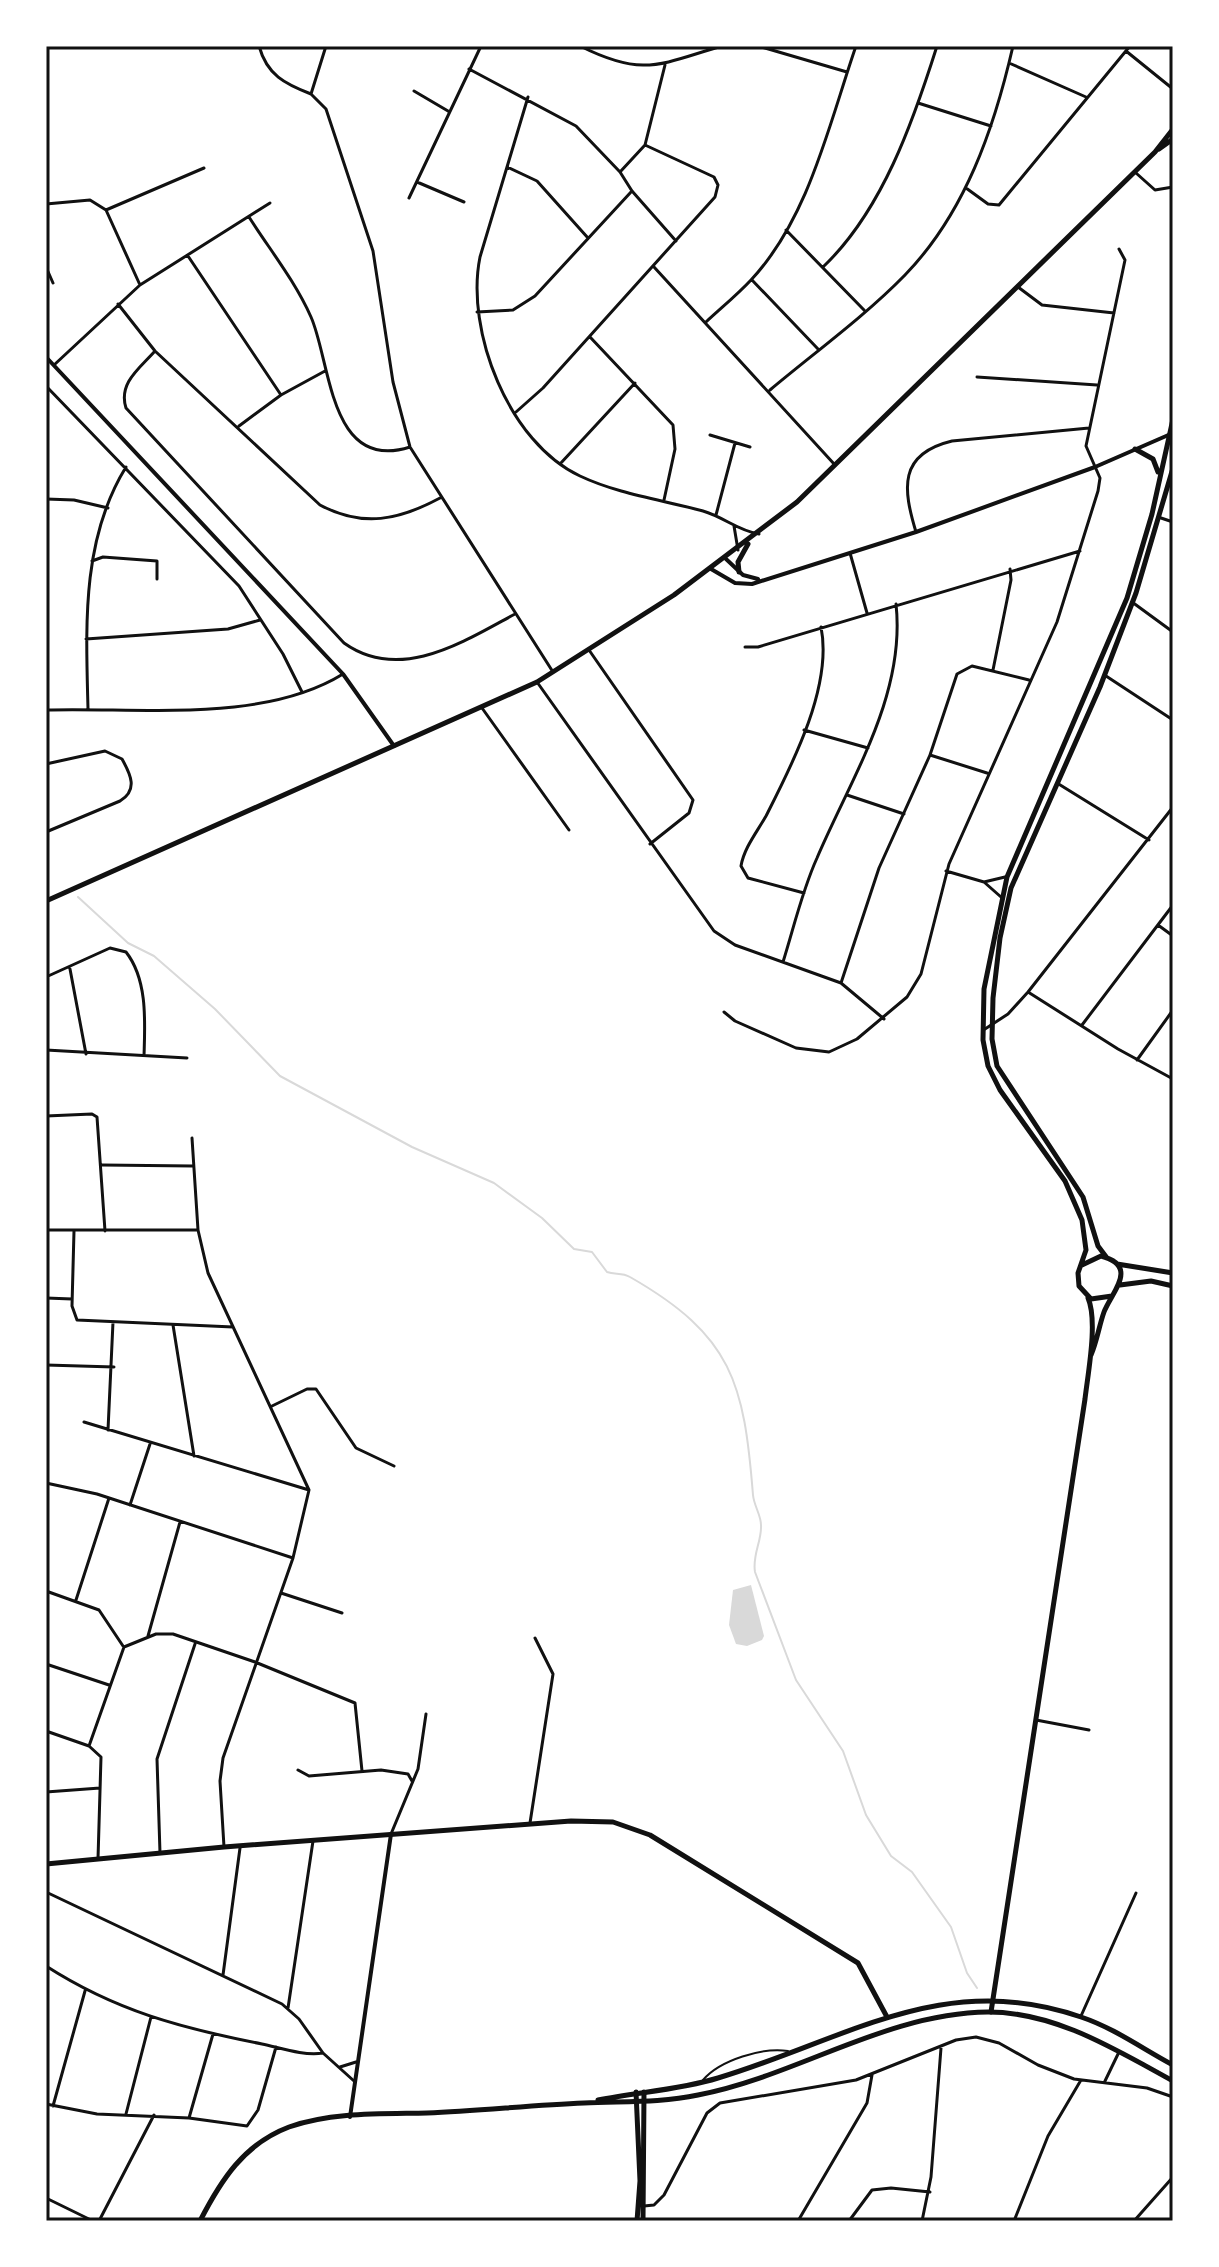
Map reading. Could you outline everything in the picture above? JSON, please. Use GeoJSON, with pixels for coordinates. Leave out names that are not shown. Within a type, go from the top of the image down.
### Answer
{"type":"FeatureCollection","features":[{"type":"Feature","properties":{"kind":"main road"},"geometry":{"type":"LineString","coordinates":[[1155,152],[1173,129]]}},
{"type":"Feature","properties":{"kind":"main road"},"geometry":{"type":"LineString","coordinates":[[46,901],[537,682],[726,559],[759,534],[835,465],[1135,171],[1173,139]]}},
{"type":"Feature","properties":{"kind":"main road"},"geometry":{"type":"LineString","coordinates":[[991,2012],[1090,1356],[1091,1308],[1078,1282],[1086,1245],[1073,1196],[1000,1090],[988,1066],[983,1029],[986,977],[1007,877],[1127,598],[1173,419]]}},
{"type":"Feature","properties":{"kind":"main road"},"geometry":{"type":"LineString","coordinates":[[1135,449],[1157,464],[1159,481]]}},
{"type":"Feature","properties":{"kind":"main road"},"geometry":{"type":"LineString","coordinates":[[1173,468],[1161,518],[1104,675],[1011,888],[1000,938],[992,1026],[997,1066],[1083,1197],[1098,1246],[1116,1264],[1173,1273]]}},
{"type":"Feature","properties":{"kind":"main road"},"geometry":{"type":"LineString","coordinates":[[739,572],[738,562],[751,540]]}},
{"type":"Feature","properties":{"kind":"main road"},"geometry":{"type":"LineString","coordinates":[[1081,1265],[1095,1256],[1107,1258]]}},
{"type":"Feature","properties":{"kind":"main road"},"geometry":{"type":"LineString","coordinates":[[1090,1356],[1112,1296],[1120,1285],[1121,1274],[1116,1264]]}},
{"type":"Feature","properties":{"kind":"main road"},"geometry":{"type":"LineString","coordinates":[[1120,1285],[1142,1281],[1173,1286]]}},
{"type":"Feature","properties":{"kind":"main road"},"geometry":{"type":"LineString","coordinates":[[1087,1296],[1101,1300],[1112,1296]]}},
{"type":"Feature","properties":{"kind":"main road"},"geometry":{"type":"LineString","coordinates":[[46,1864],[530,1823],[603,1820],[626,1824],[650,1835],[858,1963],[887,2017]]}},
{"type":"Feature","properties":{"kind":"main road"},"geometry":{"type":"LineString","coordinates":[[585,2102],[699,2084],[887,2017],[953,2001],[992,1999],[1081,2016],[1173,2065]]}},
{"type":"Feature","properties":{"kind":"main road"},"geometry":{"type":"LineString","coordinates":[[200,2221],[226,2174],[261,2141],[301,2123],[350,2117],[585,2102],[645,2102],[698,2096],[736,2086],[917,2022],[956,2014],[991,2012],[1065,2027],[1173,2081]]}},
{"type":"Feature","properties":{"kind":"main road"},"geometry":{"type":"LineString","coordinates":[[636,2092],[640,2181],[637,2221]]}},
{"type":"Feature","properties":{"kind":"main road"},"geometry":{"type":"LineString","coordinates":[[643,2221],[644,2092]]}},
{"type":"Feature","properties":{"kind":"street"},"geometry":{"type":"LineString","coordinates":[[259,46],[264,60],[278,78],[311,94],[326,109],[373,251],[393,382],[410,447],[553,672]]}},
{"type":"Feature","properties":{"kind":"street"},"geometry":{"type":"LineString","coordinates":[[311,94],[326,46]]}},
{"type":"Feature","properties":{"kind":"street"},"geometry":{"type":"LineString","coordinates":[[409,198],[481,46]]}},
{"type":"Feature","properties":{"kind":"street"},"geometry":{"type":"LineString","coordinates":[[580,46],[616,61],[650,67],[721,46]]}},
{"type":"Feature","properties":{"kind":"street"},"geometry":{"type":"LineString","coordinates":[[758,46],[847,72]]}},
{"type":"Feature","properties":{"kind":"street"},"geometry":{"type":"LineString","coordinates":[[706,322],[752,279],[786,230],[807,186],[856,46]]}},
{"type":"Feature","properties":{"kind":"street"},"geometry":{"type":"LineString","coordinates":[[823,267],[853,235],[875,197],[918,103],[937,46]]}},
{"type":"Feature","properties":{"kind":"street"},"geometry":{"type":"LineString","coordinates":[[770,390],[906,274],[937,235],[966,188],[991,126],[1013,46]]}},
{"type":"Feature","properties":{"kind":"street"},"geometry":{"type":"LineString","coordinates":[[966,188],[988,204],[995,206],[1003,201],[1130,46]]}},
{"type":"Feature","properties":{"kind":"street"},"geometry":{"type":"LineString","coordinates":[[1126,51],[1173,89]]}},
{"type":"Feature","properties":{"kind":"street"},"geometry":{"type":"LineString","coordinates":[[1009,63],[1086,97]]}},
{"type":"Feature","properties":{"kind":"street"},"geometry":{"type":"LineString","coordinates":[[620,172],[645,145],[665,65]]}},
{"type":"Feature","properties":{"kind":"street"},"geometry":{"type":"LineString","coordinates":[[469,69],[528,97],[576,126],[620,172],[632,191],[676,241]]}},
{"type":"Feature","properties":{"kind":"street"},"geometry":{"type":"LineString","coordinates":[[414,91],[448,111]]}},
{"type":"Feature","properties":{"kind":"street"},"geometry":{"type":"LineString","coordinates":[[528,97],[478,270],[477,312],[481,340],[516,412],[538,445],[560,464],[596,482],[716,515],[734,526],[759,534]]}},
{"type":"Feature","properties":{"kind":"street"},"geometry":{"type":"LineString","coordinates":[[918,103],[991,126]]}},
{"type":"Feature","properties":{"kind":"street"},"geometry":{"type":"LineString","coordinates":[[516,412],[590,337],[715,197],[718,185],[711,174],[645,145]]}},
{"type":"Feature","properties":{"kind":"street"},"geometry":{"type":"LineString","coordinates":[[507,167],[537,181],[588,238]]}},
{"type":"Feature","properties":{"kind":"street"},"geometry":{"type":"LineString","coordinates":[[106,210],[204,168]]}},
{"type":"Feature","properties":{"kind":"street"},"geometry":{"type":"LineString","coordinates":[[1135,171],[1155,190],[1173,187]]}},
{"type":"Feature","properties":{"kind":"street"},"geometry":{"type":"LineString","coordinates":[[417,182],[464,202]]}},
{"type":"Feature","properties":{"kind":"street"},"geometry":{"type":"LineString","coordinates":[[477,312],[513,310],[528,302],[632,191]]}},
{"type":"Feature","properties":{"kind":"street"},"geometry":{"type":"LineString","coordinates":[[46,204],[90,200],[106,210],[140,285]]}},
{"type":"Feature","properties":{"kind":"street"},"geometry":{"type":"LineString","coordinates":[[54,365],[140,285],[270,203]]}},
{"type":"Feature","properties":{"kind":"street"},"geometry":{"type":"LineString","coordinates":[[249,217],[306,307],[315,327],[332,400],[352,432],[378,449],[392,451],[410,447]]}},
{"type":"Feature","properties":{"kind":"street"},"geometry":{"type":"LineString","coordinates":[[786,230],[864,310]]}},
{"type":"Feature","properties":{"kind":"street"},"geometry":{"type":"LineString","coordinates":[[724,1012],[796,1048],[816,1052],[846,1046],[884,1019],[907,997],[921,974],[946,871],[1057,622],[1100,485],[1086,451],[1097,385],[1125,260],[1119,249]]}},
{"type":"Feature","properties":{"kind":"street"},"geometry":{"type":"LineString","coordinates":[[188,256],[281,395]]}},
{"type":"Feature","properties":{"kind":"street"},"geometry":{"type":"LineString","coordinates":[[46,267],[53,283]]}},
{"type":"Feature","properties":{"kind":"street"},"geometry":{"type":"LineString","coordinates":[[654,267],[770,390],[835,465]]}},
{"type":"Feature","properties":{"kind":"street"},"geometry":{"type":"LineString","coordinates":[[752,279],[818,349]]}},
{"type":"Feature","properties":{"kind":"street"},"geometry":{"type":"LineString","coordinates":[[1018,287],[1039,304],[1114,313]]}},
{"type":"Feature","properties":{"kind":"street"},"geometry":{"type":"LineString","coordinates":[[118,304],[155,351],[239,426],[305,493],[340,514],[387,519],[440,498]]}},
{"type":"Feature","properties":{"kind":"street"},"geometry":{"type":"LineString","coordinates":[[590,337],[665,414],[675,431],[664,500]]}},
{"type":"Feature","properties":{"kind":"street"},"geometry":{"type":"LineString","coordinates":[[155,351],[127,382],[124,395],[126,408],[344,643],[368,657],[405,661],[440,650],[515,614]]}},
{"type":"Feature","properties":{"kind":"street"},"geometry":{"type":"LineString","coordinates":[[46,357],[343,674],[394,746]]}},
{"type":"Feature","properties":{"kind":"street"},"geometry":{"type":"LineString","coordinates":[[239,426],[281,395],[325,371]]}},
{"type":"Feature","properties":{"kind":"street"},"geometry":{"type":"LineString","coordinates":[[977,377],[1097,385]]}},
{"type":"Feature","properties":{"kind":"street"},"geometry":{"type":"LineString","coordinates":[[560,464],[635,383]]}},
{"type":"Feature","properties":{"kind":"street"},"geometry":{"type":"LineString","coordinates":[[46,386],[127,466],[239,586],[262,619],[302,692]]}},
{"type":"Feature","properties":{"kind":"street"},"geometry":{"type":"LineString","coordinates":[[916,532],[906,498],[906,480],[918,459],[932,448],[952,441],[1089,428]]}},
{"type":"Feature","properties":{"kind":"street"},"geometry":{"type":"LineString","coordinates":[[711,569],[741,584],[850,553],[1095,467],[1171,434]]}},
{"type":"Feature","properties":{"kind":"street"},"geometry":{"type":"LineString","coordinates":[[710,435],[750,447]]}},
{"type":"Feature","properties":{"kind":"street"},"geometry":{"type":"LineString","coordinates":[[716,515],[735,443]]}},
{"type":"Feature","properties":{"kind":"street"},"geometry":{"type":"LineString","coordinates":[[88,709],[86,605],[92,561],[108,508],[127,466]]}},
{"type":"Feature","properties":{"kind":"street"},"geometry":{"type":"LineString","coordinates":[[46,499],[74,500],[108,508]]}},
{"type":"Feature","properties":{"kind":"street"},"geometry":{"type":"LineString","coordinates":[[1161,518],[1173,522]]}},
{"type":"Feature","properties":{"kind":"street"},"geometry":{"type":"LineString","coordinates":[[734,526],[738,550]]}},
{"type":"Feature","properties":{"kind":"street"},"geometry":{"type":"LineString","coordinates":[[745,647],[758,647],[1010,569],[1080,551]]}},
{"type":"Feature","properties":{"kind":"street"},"geometry":{"type":"LineString","coordinates":[[850,553],[867,613]]}},
{"type":"Feature","properties":{"kind":"street"},"geometry":{"type":"LineString","coordinates":[[92,561],[103,557],[157,561],[157,579]]}},
{"type":"Feature","properties":{"kind":"street"},"geometry":{"type":"LineString","coordinates":[[726,559],[739,572],[761,579]]}},
{"type":"Feature","properties":{"kind":"street"},"geometry":{"type":"LineString","coordinates":[[993,670],[1011,580],[1010,569]]}},
{"type":"Feature","properties":{"kind":"street"},"geometry":{"type":"LineString","coordinates":[[1132,602],[1173,632]]}},
{"type":"Feature","properties":{"kind":"street"},"geometry":{"type":"LineString","coordinates":[[783,962],[804,894],[868,748],[895,657],[898,626],[896,604]]}},
{"type":"Feature","properties":{"kind":"street"},"geometry":{"type":"LineString","coordinates":[[86,639],[228,629],[262,619]]}},
{"type":"Feature","properties":{"kind":"street"},"geometry":{"type":"LineString","coordinates":[[804,894],[748,878],[741,866],[796,755],[821,672],[824,647],[821,627]]}},
{"type":"Feature","properties":{"kind":"street"},"geometry":{"type":"LineString","coordinates":[[589,650],[693,800],[689,813],[650,844]]}},
{"type":"Feature","properties":{"kind":"street"},"geometry":{"type":"LineString","coordinates":[[841,983],[879,868],[930,755],[957,674],[972,666],[1031,681]]}},
{"type":"Feature","properties":{"kind":"street"},"geometry":{"type":"LineString","coordinates":[[46,710],[203,708],[275,699],[302,692],[343,674]]}},
{"type":"Feature","properties":{"kind":"street"},"geometry":{"type":"LineString","coordinates":[[1104,675],[1173,720]]}},
{"type":"Feature","properties":{"kind":"street"},"geometry":{"type":"LineString","coordinates":[[537,682],[714,931],[735,945],[841,983],[884,1019]]}},
{"type":"Feature","properties":{"kind":"street"},"geometry":{"type":"LineString","coordinates":[[482,708],[569,830]]}},
{"type":"Feature","properties":{"kind":"street"},"geometry":{"type":"LineString","coordinates":[[804,730],[868,748]]}},
{"type":"Feature","properties":{"kind":"street"},"geometry":{"type":"LineString","coordinates":[[46,764],[99,752],[115,754],[125,763],[132,782],[130,794],[120,801],[46,832]]}},
{"type":"Feature","properties":{"kind":"street"},"geometry":{"type":"LineString","coordinates":[[930,755],[988,773]]}},
{"type":"Feature","properties":{"kind":"street"},"geometry":{"type":"LineString","coordinates":[[1057,783],[1149,840]]}},
{"type":"Feature","properties":{"kind":"street"},"geometry":{"type":"LineString","coordinates":[[847,795],[904,814]]}},
{"type":"Feature","properties":{"kind":"street"},"geometry":{"type":"LineString","coordinates":[[983,1029],[992,1026],[1028,992],[1173,807]]}},
{"type":"Feature","properties":{"kind":"street"},"geometry":{"type":"LineString","coordinates":[[946,871],[984,882],[1001,897]]}},
{"type":"Feature","properties":{"kind":"street"},"geometry":{"type":"LineString","coordinates":[[984,882],[1007,877]]}},
{"type":"Feature","properties":{"kind":"street"},"geometry":{"type":"LineString","coordinates":[[1082,1025],[1173,905]]}},
{"type":"Feature","properties":{"kind":"street"},"geometry":{"type":"LineString","coordinates":[[1158,925],[1173,936]]}},
{"type":"Feature","properties":{"kind":"street"},"geometry":{"type":"LineString","coordinates":[[46,977],[70,969],[110,948],[128,954],[143,998],[144,1056]]}},
{"type":"Feature","properties":{"kind":"street"},"geometry":{"type":"LineString","coordinates":[[70,969],[86,1054]]}},
{"type":"Feature","properties":{"kind":"street"},"geometry":{"type":"LineString","coordinates":[[1028,992],[1173,1079]]}},
{"type":"Feature","properties":{"kind":"street"},"geometry":{"type":"LineString","coordinates":[[1137,1060],[1173,1010]]}},
{"type":"Feature","properties":{"kind":"street"},"geometry":{"type":"LineString","coordinates":[[46,1050],[187,1058]]}},
{"type":"Feature","properties":{"kind":"street"},"geometry":{"type":"LineString","coordinates":[[46,1116],[96,1115],[105,1231]]}},
{"type":"Feature","properties":{"kind":"street"},"geometry":{"type":"LineString","coordinates":[[192,1138],[198,1230],[213,1286],[309,1490],[293,1558],[223,1758],[220,1781],[224,1847]]}},
{"type":"Feature","properties":{"kind":"street"},"geometry":{"type":"LineString","coordinates":[[102,1165],[193,1166]]}},
{"type":"Feature","properties":{"kind":"street"},"geometry":{"type":"LineString","coordinates":[[46,1230],[198,1230]]}},
{"type":"Feature","properties":{"kind":"street"},"geometry":{"type":"LineString","coordinates":[[74,1231],[72,1306],[77,1320],[233,1327]]}},
{"type":"Feature","properties":{"kind":"street"},"geometry":{"type":"LineString","coordinates":[[46,1298],[72,1299]]}},
{"type":"Feature","properties":{"kind":"street"},"geometry":{"type":"LineString","coordinates":[[108,1430],[114,1367],[113,1322]]}},
{"type":"Feature","properties":{"kind":"street"},"geometry":{"type":"LineString","coordinates":[[173,1324],[194,1456]]}},
{"type":"Feature","properties":{"kind":"street"},"geometry":{"type":"LineString","coordinates":[[46,1365],[114,1367]]}},
{"type":"Feature","properties":{"kind":"street"},"geometry":{"type":"LineString","coordinates":[[272,1406],[307,1389],[318,1390],[356,1448],[394,1466]]}},
{"type":"Feature","properties":{"kind":"street"},"geometry":{"type":"LineString","coordinates":[[84,1422],[309,1490]]}},
{"type":"Feature","properties":{"kind":"street"},"geometry":{"type":"LineString","coordinates":[[130,1505],[150,1443]]}},
{"type":"Feature","properties":{"kind":"street"},"geometry":{"type":"LineString","coordinates":[[46,1483],[109,1498],[293,1558]]}},
{"type":"Feature","properties":{"kind":"street"},"geometry":{"type":"LineString","coordinates":[[76,1600],[109,1498]]}},
{"type":"Feature","properties":{"kind":"street"},"geometry":{"type":"LineString","coordinates":[[148,1636],[180,1522]]}},
{"type":"Feature","properties":{"kind":"street"},"geometry":{"type":"LineString","coordinates":[[46,1591],[99,1610],[124,1647]]}},
{"type":"Feature","properties":{"kind":"street"},"geometry":{"type":"LineString","coordinates":[[281,1593],[342,1613]]}},
{"type":"Feature","properties":{"kind":"street"},"geometry":{"type":"LineString","coordinates":[[89,1746],[124,1647],[148,1636],[168,1633],[255,1662],[355,1703],[362,1771]]}},
{"type":"Feature","properties":{"kind":"street"},"geometry":{"type":"LineString","coordinates":[[530,1823],[553,1674],[535,1638]]}},
{"type":"Feature","properties":{"kind":"street"},"geometry":{"type":"LineString","coordinates":[[160,1853],[157,1759],[196,1642]]}},
{"type":"Feature","properties":{"kind":"street"},"geometry":{"type":"LineString","coordinates":[[46,1664],[109,1685]]}},
{"type":"Feature","properties":{"kind":"street"},"geometry":{"type":"LineString","coordinates":[[350,2117],[391,1834],[418,1769],[426,1714]]}},
{"type":"Feature","properties":{"kind":"street"},"geometry":{"type":"LineString","coordinates":[[1036,1720],[1089,1730]]}},
{"type":"Feature","properties":{"kind":"street"},"geometry":{"type":"LineString","coordinates":[[46,1731],[89,1746],[101,1757],[98,1859]]}},
{"type":"Feature","properties":{"kind":"street"},"geometry":{"type":"LineString","coordinates":[[298,1770],[309,1776],[393,1770],[408,1774],[412,1781]]}},
{"type":"Feature","properties":{"kind":"street"},"geometry":{"type":"LineString","coordinates":[[46,1792],[100,1788]]}},
{"type":"Feature","properties":{"kind":"street"},"geometry":{"type":"LineString","coordinates":[[288,2008],[313,1841]]}},
{"type":"Feature","properties":{"kind":"street"},"geometry":{"type":"LineString","coordinates":[[223,1975],[240,1846]]}},
{"type":"Feature","properties":{"kind":"street"},"geometry":{"type":"LineString","coordinates":[[46,1892],[288,2008],[323,2053],[354,2081]]}},
{"type":"Feature","properties":{"kind":"street"},"geometry":{"type":"LineString","coordinates":[[1081,2016],[1136,1893]]}},
{"type":"Feature","properties":{"kind":"street"},"geometry":{"type":"LineString","coordinates":[[46,1966],[85,1991],[151,2017],[213,2034],[323,2053]]}},
{"type":"Feature","properties":{"kind":"street"},"geometry":{"type":"LineString","coordinates":[[53,2106],[85,1991]]}},
{"type":"Feature","properties":{"kind":"street"},"geometry":{"type":"LineString","coordinates":[[126,2114],[151,2017]]}},
{"type":"Feature","properties":{"kind":"street"},"geometry":{"type":"LineString","coordinates":[[189,2118],[213,2034]]}},
{"type":"Feature","properties":{"kind":"street"},"geometry":{"type":"LineString","coordinates":[[644,2206],[654,2205],[664,2195],[707,2113],[720,2103],[842,2084],[968,2037],[999,2043],[1038,2065],[1081,2080],[1147,2088],[1173,2097]]}},
{"type":"Feature","properties":{"kind":"street"},"geometry":{"type":"LineString","coordinates":[[46,2104],[97,2114],[154,2115],[249,2125],[258,2110],[276,2047]]}},
{"type":"Feature","properties":{"kind":"street"},"geometry":{"type":"LineString","coordinates":[[923,2221],[930,2192],[941,2048]]}},
{"type":"Feature","properties":{"kind":"street"},"geometry":{"type":"LineString","coordinates":[[1104,2082],[1119,2052]]}},
{"type":"Feature","properties":{"kind":"street"},"geometry":{"type":"LineString","coordinates":[[337,2067],[356,2062]]}},
{"type":"Feature","properties":{"kind":"street"},"geometry":{"type":"LineString","coordinates":[[798,2221],[867,2103],[872,2075]]}},
{"type":"Feature","properties":{"kind":"street"},"geometry":{"type":"LineString","coordinates":[[1014,2221],[1038,2157],[1081,2080]]}},
{"type":"Feature","properties":{"kind":"street"},"geometry":{"type":"LineString","coordinates":[[46,2198],[96,2221],[154,2115]]}},
{"type":"Feature","properties":{"kind":"street"},"geometry":{"type":"LineString","coordinates":[[1134,2221],[1173,2177]]}},
{"type":"Feature","properties":{"kind":"street"},"geometry":{"type":"LineString","coordinates":[[849,2221],[872,2190],[885,2188],[930,2192]]}},
{"type":"Feature","properties":{"kind":"lane"},"geometry":{"type":"LineString","coordinates":[[699,2084],[710,2071],[770,2048],[794,2052]]}},
{"type":"Feature","properties":{"kind":"shaded area"},"geometry":{"type":"Polygon","coordinates":[[[751,1585],[764,1636],[762,1640],[747,1646],[736,1644],[729,1625],[733,1590],[751,1585]]]}},
{"type":"Feature","properties":{"kind":"waterway"},"geometry":{"type":"LineString","coordinates":[[78,897],[128,943],[154,956],[215,1009],[280,1076],[412,1147],[494,1183],[542,1218],[574,1249],[592,1252],[607,1272],[627,1275],[664,1299],[712,1342],[727,1366],[744,1422],[754,1499],[761,1525],[755,1572],[796,1680],[843,1751],[866,1815],[891,1856],[912,1872],[951,1927],[967,1973],[977,1988]]}}]}
